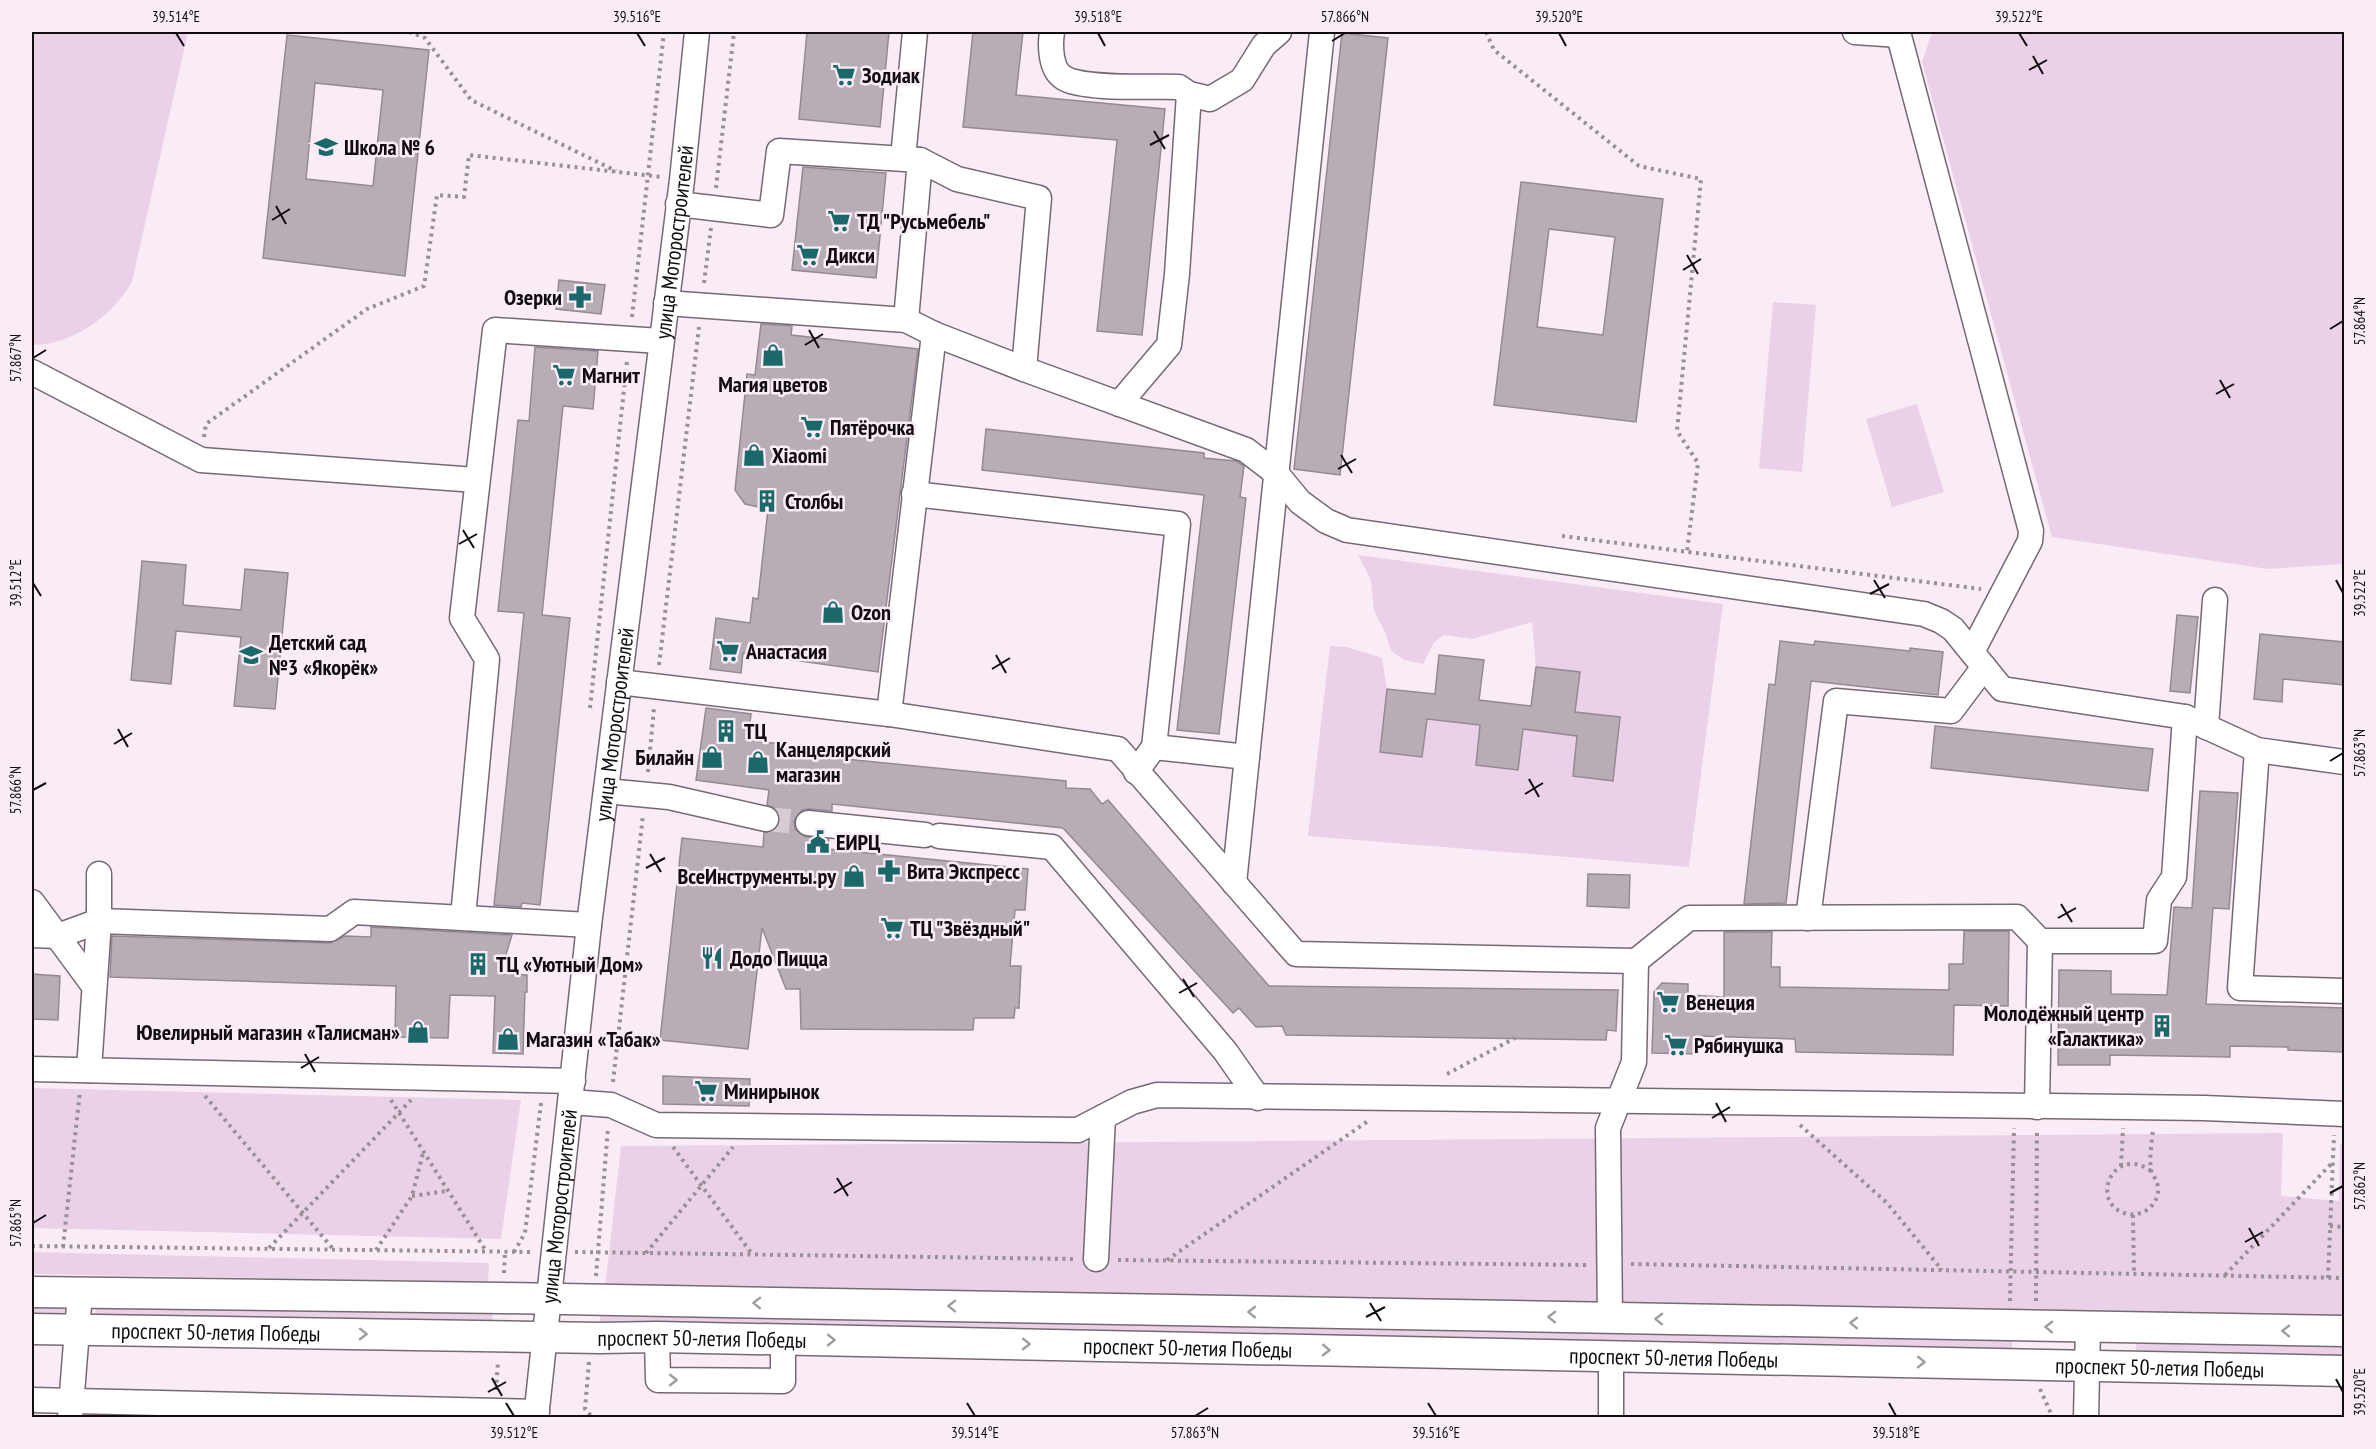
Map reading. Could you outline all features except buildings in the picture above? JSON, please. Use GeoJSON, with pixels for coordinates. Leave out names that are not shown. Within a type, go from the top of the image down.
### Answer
{"type":"FeatureCollection","features":[{"type":"Feature","properties":{"kind":"main road","name":"проспект 50-летия Победы"},"geometry":{"type":"LineString","coordinates":[[32,1292],[548,1299],[2344,1332]]}},
{"type":"Feature","properties":{"kind":"main road","name":"проспект 50-летия Победы"},"geometry":{"type":"LineString","coordinates":[[32,1329],[783,1339],[2344,1371]]}},
{"type":"Feature","properties":{"kind":"street","name":"улица Моторостроителей"},"geometry":{"type":"LineString","coordinates":[[537,1415],[589,925],[697,32]]}},
{"type":"Feature","properties":{"kind":"street"},"geometry":{"type":"LineString","coordinates":[[906,320],[915,32]]}},
{"type":"Feature","properties":{"kind":"street"},"geometry":{"type":"LineString","coordinates":[[1052,32],[1050,44],[1055,69],[1064,78],[1094,85],[1179,87],[1189,94],[1210,99],[1242,80],[1264,45],[1279,32]]}},
{"type":"Feature","properties":{"kind":"street"},"geometry":{"type":"LineString","coordinates":[[1234,883],[1322,32]]}},
{"type":"Feature","properties":{"kind":"street"},"geometry":{"type":"LineString","coordinates":[[1808,918],[1836,701],[1951,711],[1978,659],[2030,541],[2031,531],[1898,33],[1855,32]]}},
{"type":"Feature","properties":{"kind":"street"},"geometry":{"type":"LineString","coordinates":[[1119,404],[1169,345],[1177,274],[1189,94]]}},
{"type":"Feature","properties":{"kind":"street"},"geometry":{"type":"LineString","coordinates":[[678,204],[771,214],[779,151],[911,159],[957,179],[1039,198],[1024,369]]}},
{"type":"Feature","properties":{"kind":"street"},"geometry":{"type":"LineString","coordinates":[[666,303],[906,320],[934,334],[1024,369],[1246,450],[1276,473],[1300,502],[1326,521],[1347,530],[1924,615],[1941,621],[1953,629],[2002,689],[2196,722],[2257,750],[2344,762]]}},
{"type":"Feature","properties":{"kind":"street"},"geometry":{"type":"LineString","coordinates":[[463,917],[487,658],[462,618],[476,480],[495,330],[660,341]]}},
{"type":"Feature","properties":{"kind":"street"},"geometry":{"type":"LineString","coordinates":[[888,714],[934,334]]}},
{"type":"Feature","properties":{"kind":"street"},"geometry":{"type":"LineString","coordinates":[[32,372],[201,460],[476,480]]}},
{"type":"Feature","properties":{"kind":"street"},"geometry":{"type":"LineString","coordinates":[[915,494],[1178,524],[1154,747],[1136,772]]}},
{"type":"Feature","properties":{"kind":"street"},"geometry":{"type":"LineString","coordinates":[[619,681],[888,714],[1118,749],[1296,954],[1636,961],[1689,918],[2017,918],[2040,942],[2155,941],[2159,900],[2174,877],[2215,600]]}},
{"type":"Feature","properties":{"kind":"street"},"geometry":{"type":"LineString","coordinates":[[1154,747],[1247,757]]}},
{"type":"Feature","properties":{"kind":"street"},"geometry":{"type":"LineString","coordinates":[[2257,750],[2240,988],[2344,991]]}},
{"type":"Feature","properties":{"kind":"street"},"geometry":{"type":"LineString","coordinates":[[606,791],[669,797],[766,819]]}},
{"type":"Feature","properties":{"kind":"street"},"geometry":{"type":"LineString","coordinates":[[808,823],[1052,847],[1225,1051],[1258,1098]]}},
{"type":"Feature","properties":{"kind":"street"},"geometry":{"type":"LineString","coordinates":[[86,1070],[99,921],[99,874]]}},
{"type":"Feature","properties":{"kind":"street"},"geometry":{"type":"LineString","coordinates":[[32,902],[94,987]]}},
{"type":"Feature","properties":{"kind":"street"},"geometry":{"type":"LineString","coordinates":[[32,935],[58,936],[99,921],[330,929],[354,912],[589,925]]}},
{"type":"Feature","properties":{"kind":"street"},"geometry":{"type":"LineString","coordinates":[[2026,1107],[2040,942]]}},
{"type":"Feature","properties":{"kind":"street"},"geometry":{"type":"LineString","coordinates":[[1610,1318],[1608,1128],[1634,1062],[1636,961]]}},
{"type":"Feature","properties":{"kind":"street"},"geometry":{"type":"LineString","coordinates":[[32,1069],[433,1078],[572,1092],[656,1125],[1078,1130],[1132,1102],[1156,1095],[2154,1108],[2340,1114]]}},
{"type":"Feature","properties":{"kind":"street"},"geometry":{"type":"LineString","coordinates":[[1096,1259],[1103,1117]]}},
{"type":"Feature","properties":{"kind":"street"},"geometry":{"type":"LineString","coordinates":[[70,1409],[80,1293]]}},
{"type":"Feature","properties":{"kind":"street"},"geometry":{"type":"LineString","coordinates":[[2086,1418],[2088,1327]]}},
{"type":"Feature","properties":{"kind":"street"},"geometry":{"type":"LineString","coordinates":[[657,1337],[658,1380],[783,1381],[783,1339]]}},
{"type":"Feature","properties":{"kind":"street"},"geometry":{"type":"LineString","coordinates":[[1611,1356],[1611,1418]]}},
{"type":"Feature","properties":{"kind":"street"},"geometry":{"type":"LineString","coordinates":[[32,1400],[70,1409],[537,1415]]}},
{"type":"Feature","properties":{"kind":"path"},"geometry":{"type":"LineString","coordinates":[[409,32],[425,38],[471,100],[620,173]]}},
{"type":"Feature","properties":{"kind":"path"},"geometry":{"type":"LineString","coordinates":[[630,339],[664,32]]}},
{"type":"Feature","properties":{"kind":"path"},"geometry":{"type":"LineString","coordinates":[[716,184],[734,32]]}},
{"type":"Feature","properties":{"kind":"path"},"geometry":{"type":"LineString","coordinates":[[1486,32],[1494,50],[1639,166],[1701,179],[1677,431],[1698,464],[1684,579]]}},
{"type":"Feature","properties":{"kind":"path"},"geometry":{"type":"LineString","coordinates":[[201,460],[206,424],[367,309],[424,286],[437,195],[464,197],[469,155],[649,176]]}},
{"type":"Feature","properties":{"kind":"path"},"geometry":{"type":"LineString","coordinates":[[1559,535],[1981,589],[1988,580]]}},
{"type":"Feature","properties":{"kind":"path"},"geometry":{"type":"LineString","coordinates":[[1442,1077],[1515,1038]]}},
{"type":"Feature","properties":{"kind":"path"},"geometry":{"type":"LineString","coordinates":[[63,1247],[86,1070]]}},
{"type":"Feature","properties":{"kind":"path"},"geometry":{"type":"LineString","coordinates":[[185,1072],[334,1250]]}},
{"type":"Feature","properties":{"kind":"path"},"geometry":{"type":"LineString","coordinates":[[375,1077],[486,1251]]}},
{"type":"Feature","properties":{"kind":"path"},"geometry":{"type":"LineString","coordinates":[[268,1249],[433,1078]]}},
{"type":"Feature","properties":{"kind":"path"},"geometry":{"type":"LineString","coordinates":[[1166,1260],[1400,1099]]}},
{"type":"Feature","properties":{"kind":"path"},"geometry":{"type":"LineString","coordinates":[[1775,1103],[1887,1203],[1942,1270]]}},
{"type":"Feature","properties":{"kind":"path"},"geometry":{"type":"LineString","coordinates":[[2023,1326],[2010,1272],[2026,1107]]}},
{"type":"Feature","properties":{"kind":"path"},"geometry":{"type":"LineString","coordinates":[[2023,1326],[2035,1272],[2026,1107]]}},
{"type":"Feature","properties":{"kind":"path"},"geometry":{"type":"LineString","coordinates":[[2121,1166],[2123,1108]]}},
{"type":"Feature","properties":{"kind":"path"},"geometry":{"type":"LineString","coordinates":[[2151,1172],[2154,1108]]}},
{"type":"Feature","properties":{"kind":"path"},"geometry":{"type":"LineString","coordinates":[[2328,1278],[2333,1162],[2340,1114]]}},
{"type":"Feature","properties":{"kind":"path"},"geometry":{"type":"LineString","coordinates":[[656,1125],[752,1255]]}},
{"type":"Feature","properties":{"kind":"path"},"geometry":{"type":"LineString","coordinates":[[645,1253],[750,1126]]}},
{"type":"Feature","properties":{"kind":"path"},"geometry":{"type":"LineString","coordinates":[[376,1250],[412,1196],[423,1153]]}},
{"type":"Feature","properties":{"kind":"path"},"geometry":{"type":"LineString","coordinates":[[2224,1276],[2333,1162]]}},
{"type":"Feature","properties":{"kind":"path"},"geometry":{"type":"LineString","coordinates":[[2137,1164],[2151,1172],[2156,1178],[2158,1194],[2150,1208],[2133,1215],[2117,1209],[2108,1195],[2110,1178],[2121,1166],[2137,1164]]}},
{"type":"Feature","properties":{"kind":"path"},"geometry":{"type":"LineString","coordinates":[[412,1196],[448,1191]]}},
{"type":"Feature","properties":{"kind":"path"},"geometry":{"type":"LineString","coordinates":[[2133,1215],[2134,1274]]}},
{"type":"Feature","properties":{"kind":"path"},"geometry":{"type":"LineString","coordinates":[[2331,1226],[2344,1227]]}},
{"type":"Feature","properties":{"kind":"path"},"geometry":{"type":"LineString","coordinates":[[32,1246],[1610,1264],[2344,1278]]}},
{"type":"Feature","properties":{"kind":"path"},"geometry":{"type":"LineString","coordinates":[[2037,1364],[2038,1383],[2053,1418]]}},
{"type":"Feature","properties":{"kind":"path"},"geometry":{"type":"LineString","coordinates":[[585,1409],[593,1418]]}},
{"type":"Feature","properties":{"kind":"shaded area"},"geometry":{"type":"Polygon","coordinates":[[[32,32],[188,32],[132,282],[114,306],[90,326],[62,340],[32,345],[32,32]]]}},
{"type":"Feature","properties":{"kind":"shaded area"},"geometry":{"type":"Polygon","coordinates":[[[1932,32],[2344,32],[2344,564],[2268,569],[2052,537],[1922,62],[1932,32]]]}},
{"type":"Feature","properties":{"kind":"shaded area"},"geometry":{"type":"Polygon","coordinates":[[[1773,302],[1816,305],[1802,472],[1759,468],[1773,302]]]}},
{"type":"Feature","properties":{"kind":"shaded area"},"geometry":{"type":"Polygon","coordinates":[[[1917,404],[1944,492],[1892,507],[1866,419],[1917,404]]]}},
{"type":"Feature","properties":{"kind":"shaded area"},"geometry":{"type":"Polygon","coordinates":[[[1358,555],[1723,604],[1689,867],[1308,836],[1330,646],[1347,647],[1382,658],[1387,689],[1381,752],[1422,757],[1427,719],[1480,725],[1476,765],[1518,770],[1523,729],[1577,736],[1573,776],[1613,780],[1620,717],[1575,712],[1580,672],[1536,667],[1532,622],[1472,639],[1444,635],[1434,642],[1423,664],[1404,660],[1391,651],[1385,632],[1374,611],[1371,580],[1358,555]]]}},
{"type":"Feature","properties":{"kind":"shaded area"},"geometry":{"type":"Polygon","coordinates":[[[32,1088],[521,1100],[501,1239],[32,1228],[32,1088]]]}},
{"type":"Feature","properties":{"kind":"shaded area"},"geometry":{"type":"Polygon","coordinates":[[[2283,1133],[2281,1196],[2339,1201],[2340,1144],[2344,1145],[2344,1320],[605,1289],[621,1146],[2283,1133]]]}},
{"type":"Feature","properties":{"kind":"shaded area"},"geometry":{"type":"Polygon","coordinates":[[[32,1252],[489,1263],[488,1282],[32,1274],[32,1252]]]}},
{"type":"Feature","properties":{"kind":"shaded area"},"geometry":{"type":"Polygon","coordinates":[[[32,1305],[66,1306],[66,1317],[32,1316],[32,1305]]]}},
{"type":"Feature","properties":{"kind":"shaded area"},"geometry":{"type":"Polygon","coordinates":[[[96,1306],[493,1311],[492,1322],[95,1317],[96,1306]]]}},
{"type":"Feature","properties":{"kind":"shaded area"},"geometry":{"type":"Polygon","coordinates":[[[600,1313],[2012,1339],[2012,1351],[600,1324],[600,1313]]]}},
{"type":"Feature","properties":{"kind":"shaded area"},"geometry":{"type":"Polygon","coordinates":[[[2136,1342],[2344,1346],[2344,1356],[2136,1352],[2136,1342]]]}},
{"type":"Feature","properties":{"kind":"tunnel"},"geometry":{"type":"LineString","coordinates":[[766,819],[808,823]]}},
{"type":"Feature","properties":{"kind":"place","name":"Зодиак"},"geometry":{"type":"Point","coordinates":[844,75]}},
{"type":"Feature","properties":{"kind":"place","name":"Школа № 6"},"geometry":{"type":"Point","coordinates":[326,147]}},
{"type":"Feature","properties":{"kind":"place","name":"ТД \"Русьмебель\""},"geometry":{"type":"Point","coordinates":[839,221]}},
{"type":"Feature","properties":{"kind":"place","name":"Дикси"},"geometry":{"type":"Point","coordinates":[808,255]}},
{"type":"Feature","properties":{"kind":"place","name":"Озерки"},"geometry":{"type":"Point","coordinates":[580,297]}},
{"type":"Feature","properties":{"kind":"place","name":"Магия цветов"},"geometry":{"type":"Point","coordinates":[773,355]}},
{"type":"Feature","properties":{"kind":"place","name":"Магнит"},"geometry":{"type":"Point","coordinates":[564,375]}},
{"type":"Feature","properties":{"kind":"place","name":"Пятёрочка"},"geometry":{"type":"Point","coordinates":[812,427]}},
{"type":"Feature","properties":{"kind":"place","name":"Xiaomi"},"geometry":{"type":"Point","coordinates":[754,455]}},
{"type":"Feature","properties":{"kind":"place","name":"Столбы"},"geometry":{"type":"Point","coordinates":[767,501]}},
{"type":"Feature","properties":{"kind":"place","name":"Ozon"},"geometry":{"type":"Point","coordinates":[833,612]}},
{"type":"Feature","properties":{"kind":"place","name":"Анастасия"},"geometry":{"type":"Point","coordinates":[728,651]}},
{"type":"Feature","properties":{"kind":"place","name":"Детский сад №3 «Якорёк»"},"geometry":{"type":"Point","coordinates":[251,655]}},
{"type":"Feature","properties":{"kind":"place","name":"ТЦ"},"geometry":{"type":"Point","coordinates":[726,731]}},
{"type":"Feature","properties":{"kind":"place","name":"Билайн"},"geometry":{"type":"Point","coordinates":[712,757]}},
{"type":"Feature","properties":{"kind":"place","name":"Канцелярский магазин"},"geometry":{"type":"Point","coordinates":[758,762]}},
{"type":"Feature","properties":{"kind":"place","name":"ЕИРЦ"},"geometry":{"type":"Point","coordinates":[818,842]}},
{"type":"Feature","properties":{"kind":"place","name":"Вита Экспресс"},"geometry":{"type":"Point","coordinates":[889,871]}},
{"type":"Feature","properties":{"kind":"place","name":"ВсеИнструменты.ру"},"geometry":{"type":"Point","coordinates":[854,876]}},
{"type":"Feature","properties":{"kind":"place","name":"ТЦ \"Звёздный\""},"geometry":{"type":"Point","coordinates":[892,928]}},
{"type":"Feature","properties":{"kind":"place","name":"Додо Пицца"},"geometry":{"type":"Point","coordinates":[712,958]}},
{"type":"Feature","properties":{"kind":"place","name":"ТЦ «Уютный Дом»"},"geometry":{"type":"Point","coordinates":[478,964]}},
{"type":"Feature","properties":{"kind":"place","name":"Венеция"},"geometry":{"type":"Point","coordinates":[1668,1002]}},
{"type":"Feature","properties":{"kind":"place","name":"Молодёжный центр «Галактика»"},"geometry":{"type":"Point","coordinates":[2162,1026]}},
{"type":"Feature","properties":{"kind":"place","name":"Ювелирный магазин «Талисман»"},"geometry":{"type":"Point","coordinates":[418,1032]}},
{"type":"Feature","properties":{"kind":"place","name":"Магазин «Табак»"},"geometry":{"type":"Point","coordinates":[508,1039]}},
{"type":"Feature","properties":{"kind":"place","name":"Рябинушка"},"geometry":{"type":"Point","coordinates":[1676,1045]}},
{"type":"Feature","properties":{"kind":"place","name":"Минирынок"},"geometry":{"type":"Point","coordinates":[706,1091]}}]}
